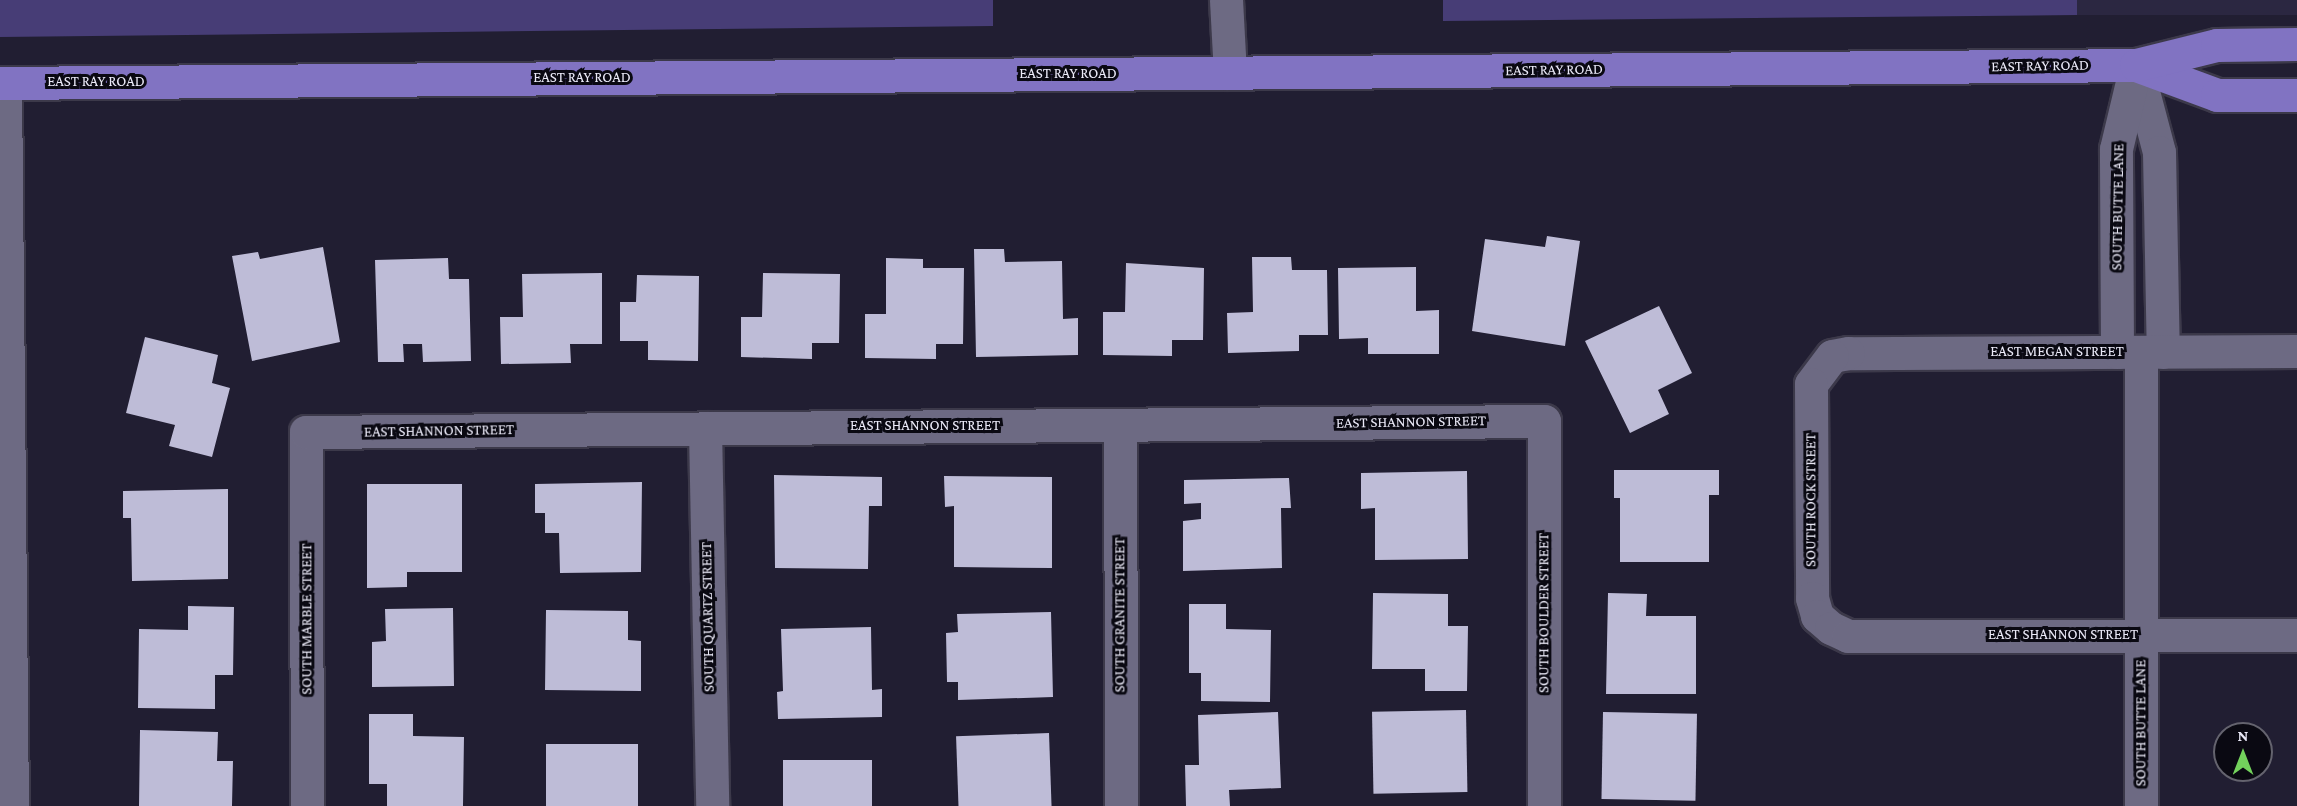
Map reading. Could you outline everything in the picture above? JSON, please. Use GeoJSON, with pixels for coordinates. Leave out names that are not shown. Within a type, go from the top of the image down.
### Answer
{"type":"FeatureCollection","features":[{"type":"Feature","properties":{"kind":"main road","name":"EAST RAY ROAD"},"geometry":{"type":"LineString","coordinates":[[3,83],[2136,65],[2217,45],[2297,44]]}},
{"type":"Feature","properties":{"kind":"main road","name":"EAST RAY ROAD"},"geometry":{"type":"LineString","coordinates":[[2136,65],[2217,95],[2297,95]]}},
{"type":"Feature","properties":{"kind":"street"},"geometry":{"type":"LineString","coordinates":[[1226,0],[1230,73]]}},
{"type":"Feature","properties":{"kind":"street","name":"SOUTH BUTTE LANE"},"geometry":{"type":"LineString","coordinates":[[2136,65],[2116,149],[2140,352]]}},
{"type":"Feature","properties":{"kind":"street","name":"SOUTH BUTTE LANE"},"geometry":{"type":"LineString","coordinates":[[2136,65],[2159,152],[2140,352],[2141,806]]}},
{"type":"Feature","properties":{"kind":"street"},"geometry":{"type":"LineString","coordinates":[[3,83],[12,806]]}},
{"type":"Feature","properties":{"kind":"street","name":"EAST MEGAN STREET"},"geometry":{"type":"LineString","coordinates":[[1822,368],[1832,356],[1848,353],[2297,351]]}},
{"type":"Feature","properties":{"kind":"street","name":"SOUTH ROCK STREET"},"geometry":{"type":"LineString","coordinates":[[1822,368],[1811,384],[1812,598],[1817,616],[1831,628]]}},
{"type":"Feature","properties":{"kind":"street","name":"EAST SHANNON STREET"},"geometry":{"type":"LineString","coordinates":[[306,432],[1544,421]]}},
{"type":"Feature","properties":{"kind":"street","name":"SOUTH BOULDER STREET"},"geometry":{"type":"LineString","coordinates":[[1544,421],[1544,806]]}},
{"type":"Feature","properties":{"kind":"street","name":"SOUTH GRANITE STREET"},"geometry":{"type":"LineString","coordinates":[[1120,425],[1121,806]]}},
{"type":"Feature","properties":{"kind":"street","name":"SOUTH QUARTZ STREET"},"geometry":{"type":"LineString","coordinates":[[705,428],[712,806]]}},
{"type":"Feature","properties":{"kind":"street","name":"SOUTH MARBLE STREET"},"geometry":{"type":"LineString","coordinates":[[306,432],[307,806]]}},
{"type":"Feature","properties":{"kind":"street","name":"EAST SHANNON STREET"},"geometry":{"type":"LineString","coordinates":[[1831,628],[1848,636],[2297,635]]}},
{"type":"Feature","properties":{"kind":"shaded area"},"geometry":{"type":"Polygon","coordinates":[[[0,0],[993,0],[993,26],[0,37],[0,0]]]}},
{"type":"Feature","properties":{"kind":"shaded area"},"geometry":{"type":"Polygon","coordinates":[[[1443,0],[2077,0],[2077,15],[1443,21],[1443,0]]]}},
{"type":"Feature","properties":{"kind":"shaded area"},"geometry":{"type":"Polygon","coordinates":[[[2077,0],[2297,0],[2297,15],[2077,15],[2077,0]]]}},
{"type":"Feature","properties":{"kind":"building"},"geometry":{"type":"Polygon","coordinates":[[[1547,236],[1580,241],[1565,346],[1472,331],[1485,239],[1545,247],[1547,236]]]}},
{"type":"Feature","properties":{"kind":"building"},"geometry":{"type":"Polygon","coordinates":[[[323,247],[340,342],[252,361],[232,256],[258,252],[260,259],[323,247]]]}},
{"type":"Feature","properties":{"kind":"building"},"geometry":{"type":"Polygon","coordinates":[[[974,249],[1004,249],[1005,262],[1062,261],[1063,319],[1078,318],[1078,355],[976,357],[974,249]]]}},
{"type":"Feature","properties":{"kind":"building"},"geometry":{"type":"Polygon","coordinates":[[[1252,257],[1291,257],[1292,270],[1327,270],[1328,335],[1299,335],[1299,351],[1228,353],[1227,313],[1253,312],[1252,257]]]}},
{"type":"Feature","properties":{"kind":"building"},"geometry":{"type":"Polygon","coordinates":[[[448,258],[449,279],[469,279],[471,361],[423,362],[422,344],[403,344],[404,362],[378,362],[375,260],[448,258]]]}},
{"type":"Feature","properties":{"kind":"building"},"geometry":{"type":"Polygon","coordinates":[[[886,258],[923,259],[923,268],[964,268],[963,344],[936,344],[936,359],[865,358],[865,314],[886,314],[886,258]]]}},
{"type":"Feature","properties":{"kind":"building"},"geometry":{"type":"Polygon","coordinates":[[[1126,263],[1204,268],[1203,340],[1172,340],[1172,356],[1103,355],[1103,312],[1125,312],[1126,263]]]}},
{"type":"Feature","properties":{"kind":"building"},"geometry":{"type":"Polygon","coordinates":[[[1416,267],[1416,311],[1439,310],[1439,354],[1368,354],[1368,338],[1339,339],[1338,268],[1416,267]]]}},
{"type":"Feature","properties":{"kind":"building"},"geometry":{"type":"Polygon","coordinates":[[[602,273],[602,344],[570,344],[571,363],[501,364],[500,317],[523,317],[522,274],[602,273]]]}},
{"type":"Feature","properties":{"kind":"building"},"geometry":{"type":"Polygon","coordinates":[[[763,273],[840,274],[839,343],[812,343],[812,359],[741,357],[741,317],[762,317],[763,273]]]}},
{"type":"Feature","properties":{"kind":"building"},"geometry":{"type":"Polygon","coordinates":[[[637,275],[699,276],[698,361],[648,360],[648,341],[620,341],[620,302],[636,302],[637,275]]]}},
{"type":"Feature","properties":{"kind":"building"},"geometry":{"type":"Polygon","coordinates":[[[1659,306],[1692,373],[1658,390],[1669,414],[1630,433],[1585,341],[1659,306]]]}},
{"type":"Feature","properties":{"kind":"building"},"geometry":{"type":"Polygon","coordinates":[[[145,337],[218,355],[212,383],[230,388],[212,457],[169,446],[175,425],[126,413],[145,337]]]}},
{"type":"Feature","properties":{"kind":"building"},"geometry":{"type":"Polygon","coordinates":[[[1614,470],[1719,470],[1719,495],[1709,495],[1709,562],[1620,562],[1620,498],[1614,498],[1614,470]]]}},
{"type":"Feature","properties":{"kind":"building"},"geometry":{"type":"Polygon","coordinates":[[[1467,471],[1468,559],[1375,560],[1375,508],[1361,509],[1361,473],[1467,471]]]}},
{"type":"Feature","properties":{"kind":"building"},"geometry":{"type":"Polygon","coordinates":[[[774,475],[882,477],[882,506],[869,506],[868,569],[775,568],[774,475]]]}},
{"type":"Feature","properties":{"kind":"building"},"geometry":{"type":"Polygon","coordinates":[[[944,476],[1052,477],[1052,568],[954,567],[954,506],[945,507],[944,476]]]}},
{"type":"Feature","properties":{"kind":"building"},"geometry":{"type":"Polygon","coordinates":[[[1289,478],[1291,508],[1281,508],[1282,568],[1183,571],[1183,521],[1201,519],[1201,503],[1184,504],[1184,480],[1289,478]]]}},
{"type":"Feature","properties":{"kind":"building"},"geometry":{"type":"Polygon","coordinates":[[[642,482],[641,572],[560,573],[559,533],[545,533],[545,513],[535,513],[535,484],[642,482]]]}},
{"type":"Feature","properties":{"kind":"building"},"geometry":{"type":"Polygon","coordinates":[[[367,484],[462,484],[462,572],[407,572],[407,587],[367,588],[367,484]]]}},
{"type":"Feature","properties":{"kind":"building"},"geometry":{"type":"Polygon","coordinates":[[[228,489],[228,579],[132,581],[131,518],[123,518],[123,491],[228,489]]]}},
{"type":"Feature","properties":{"kind":"building"},"geometry":{"type":"Polygon","coordinates":[[[1373,593],[1448,594],[1448,626],[1468,626],[1467,691],[1425,691],[1425,669],[1372,669],[1373,593]]]}},
{"type":"Feature","properties":{"kind":"building"},"geometry":{"type":"Polygon","coordinates":[[[1608,593],[1647,594],[1646,616],[1696,616],[1696,694],[1606,694],[1608,593]]]}},
{"type":"Feature","properties":{"kind":"building"},"geometry":{"type":"Polygon","coordinates":[[[1189,604],[1226,604],[1226,629],[1271,630],[1270,702],[1201,701],[1201,673],[1189,673],[1189,604]]]}},
{"type":"Feature","properties":{"kind":"building"},"geometry":{"type":"Polygon","coordinates":[[[188,606],[234,607],[233,675],[215,675],[215,709],[138,708],[139,629],[188,630],[188,606]]]}},
{"type":"Feature","properties":{"kind":"building"},"geometry":{"type":"Polygon","coordinates":[[[453,608],[454,686],[372,687],[372,642],[386,641],[385,609],[453,608]]]}},
{"type":"Feature","properties":{"kind":"building"},"geometry":{"type":"Polygon","coordinates":[[[546,610],[628,611],[628,640],[641,641],[641,691],[545,690],[546,610]]]}},
{"type":"Feature","properties":{"kind":"building"},"geometry":{"type":"Polygon","coordinates":[[[1051,612],[1053,697],[958,700],[958,682],[947,682],[946,633],[958,632],[957,614],[1051,612]]]}},
{"type":"Feature","properties":{"kind":"building"},"geometry":{"type":"Polygon","coordinates":[[[871,627],[872,690],[882,689],[882,717],[778,719],[777,692],[783,691],[781,629],[871,627]]]}},
{"type":"Feature","properties":{"kind":"building"},"geometry":{"type":"Polygon","coordinates":[[[1466,710],[1467,792],[1373,794],[1372,712],[1466,710]]]}},
{"type":"Feature","properties":{"kind":"building"},"geometry":{"type":"Polygon","coordinates":[[[1278,712],[1281,788],[1229,790],[1230,806],[1186,806],[1185,765],[1199,765],[1198,715],[1278,712]]]}},
{"type":"Feature","properties":{"kind":"building"},"geometry":{"type":"Polygon","coordinates":[[[1603,712],[1697,714],[1695,801],[1601,799],[1603,712]]]}},
{"type":"Feature","properties":{"kind":"building"},"geometry":{"type":"Polygon","coordinates":[[[369,714],[413,714],[413,736],[464,737],[463,806],[387,806],[387,784],[369,784],[369,714]]]}},
{"type":"Feature","properties":{"kind":"building"},"geometry":{"type":"Polygon","coordinates":[[[140,730],[218,732],[217,761],[233,761],[232,806],[139,806],[140,730]]]}},
{"type":"Feature","properties":{"kind":"building"},"geometry":{"type":"Polygon","coordinates":[[[1049,733],[1052,806],[958,806],[956,736],[1049,733]]]}},
{"type":"Feature","properties":{"kind":"building"},"geometry":{"type":"Polygon","coordinates":[[[546,744],[638,744],[638,806],[546,806],[546,744]]]}},
{"type":"Feature","properties":{"kind":"building"},"geometry":{"type":"Polygon","coordinates":[[[783,760],[872,760],[872,806],[783,806],[783,760]]]}}]}
